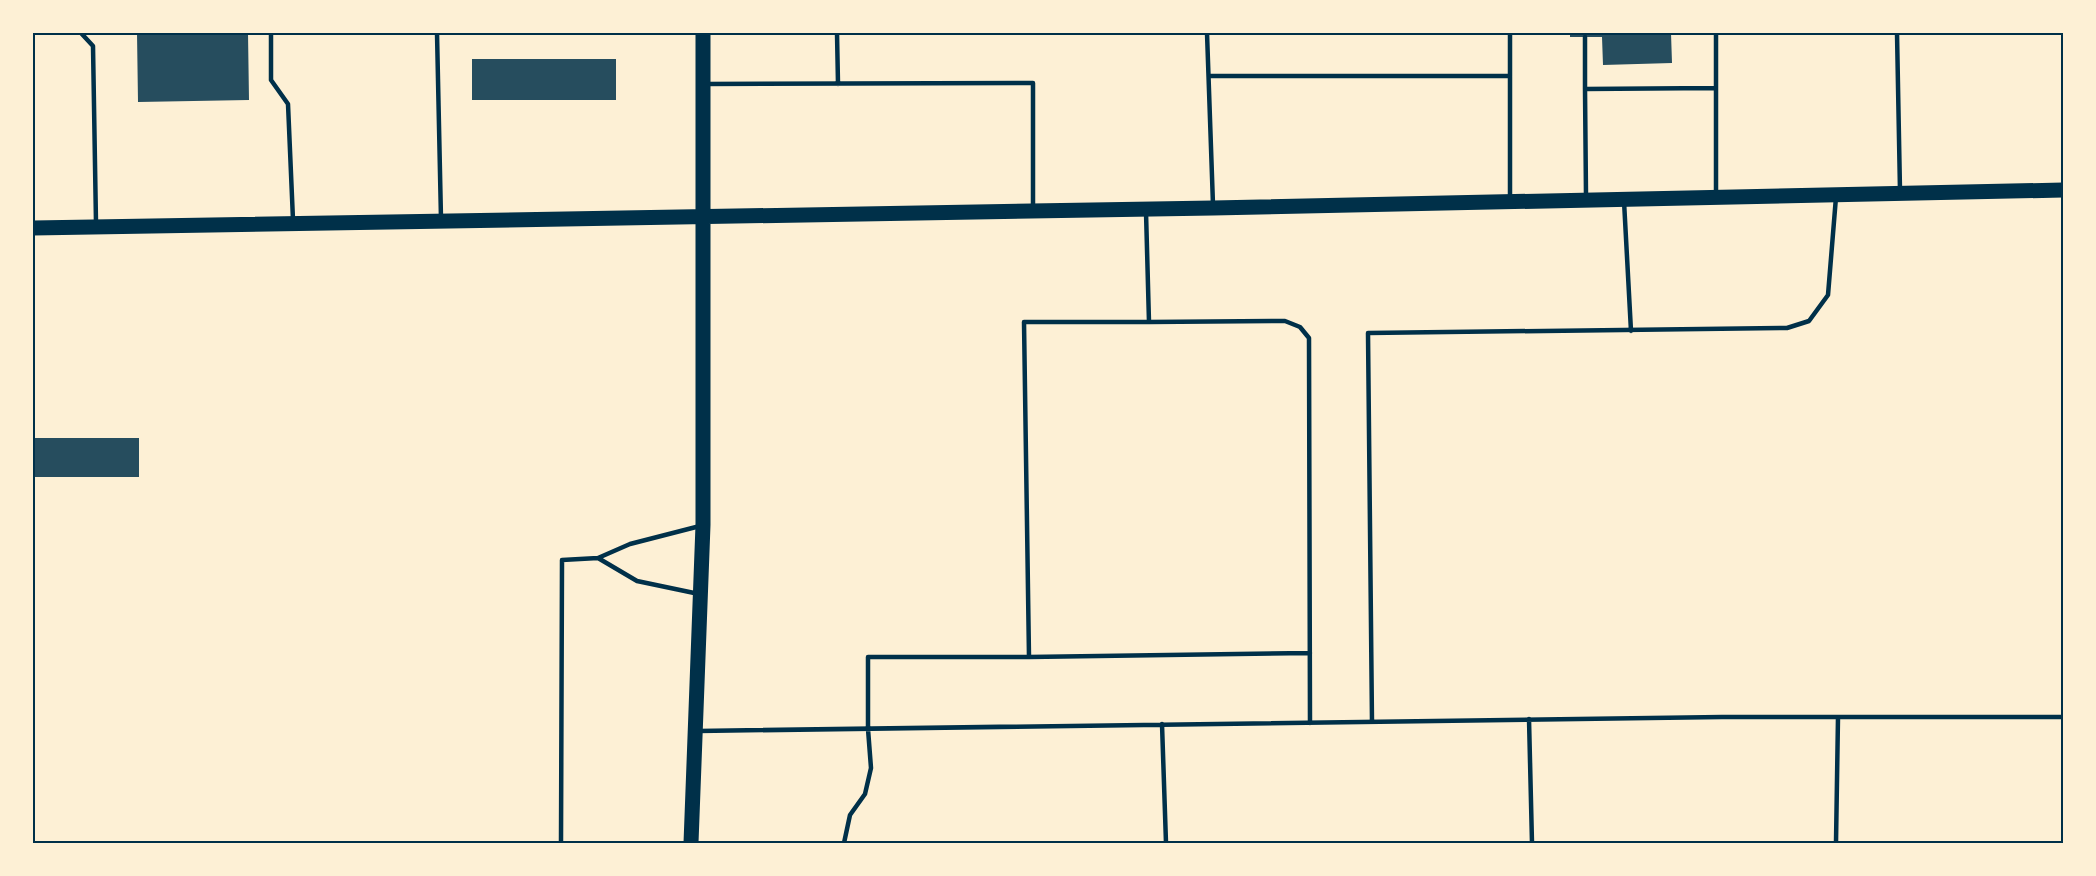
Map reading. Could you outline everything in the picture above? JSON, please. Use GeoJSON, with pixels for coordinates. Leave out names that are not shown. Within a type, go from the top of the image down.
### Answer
{"type":"FeatureCollection","features":[{"type":"Feature","properties":{"kind":"main road"},"geometry":{"type":"LineString","coordinates":[[691,843],[703,525],[703,33]]}},
{"type":"Feature","properties":{"kind":"main road"},"geometry":{"type":"LineString","coordinates":[[33,228],[1214,208],[2063,190]]}},
{"type":"Feature","properties":{"kind":"lane"},"geometry":{"type":"LineString","coordinates":[[81,33],[93,46],[96,227]]}},
{"type":"Feature","properties":{"kind":"lane"},"geometry":{"type":"LineString","coordinates":[[271,33],[272,80],[288,104],[293,224]]}},
{"type":"Feature","properties":{"kind":"lane"},"geometry":{"type":"LineString","coordinates":[[437,33],[441,221]]}},
{"type":"Feature","properties":{"kind":"lane"},"geometry":{"type":"LineString","coordinates":[[837,33],[838,84]]}},
{"type":"Feature","properties":{"kind":"lane"},"geometry":{"type":"LineString","coordinates":[[1207,33],[1214,208]]}},
{"type":"Feature","properties":{"kind":"lane"},"geometry":{"type":"LineString","coordinates":[[1510,33],[1510,201]]}},
{"type":"Feature","properties":{"kind":"lane"},"geometry":{"type":"LineString","coordinates":[[1716,33],[1716,197]]}},
{"type":"Feature","properties":{"kind":"lane"},"geometry":{"type":"LineString","coordinates":[[1898,33],[1900,194]]}},
{"type":"Feature","properties":{"kind":"lane"},"geometry":{"type":"LineString","coordinates":[[1585,38],[1586,199]]}},
{"type":"Feature","properties":{"kind":"lane"},"geometry":{"type":"LineString","coordinates":[[1209,76],[1510,76]]}},
{"type":"Feature","properties":{"kind":"lane"},"geometry":{"type":"LineString","coordinates":[[703,84],[1034,83],[1034,211]]}},
{"type":"Feature","properties":{"kind":"lane"},"geometry":{"type":"LineString","coordinates":[[1585,89],[1716,88]]}},
{"type":"Feature","properties":{"kind":"lane"},"geometry":{"type":"LineString","coordinates":[[1372,722],[1368,333],[1787,328],[1809,321],[1828,295],[1836,195]]}},
{"type":"Feature","properties":{"kind":"lane"},"geometry":{"type":"LineString","coordinates":[[1624,198],[1631,331]]}},
{"type":"Feature","properties":{"kind":"lane"},"geometry":{"type":"LineString","coordinates":[[1146,209],[1149,322]]}},
{"type":"Feature","properties":{"kind":"lane"},"geometry":{"type":"LineString","coordinates":[[1029,657],[1024,322],[1285,321],[1300,327],[1309,338],[1310,723]]}},
{"type":"Feature","properties":{"kind":"lane"},"geometry":{"type":"LineString","coordinates":[[561,843],[562,560],[598,558],[630,544],[703,525]]}},
{"type":"Feature","properties":{"kind":"lane"},"geometry":{"type":"LineString","coordinates":[[598,558],[637,581],[701,595]]}},
{"type":"Feature","properties":{"kind":"lane"},"geometry":{"type":"LineString","coordinates":[[844,843],[850,815],[865,794],[871,768],[868,729],[868,657],[1029,657],[1310,652]]}},
{"type":"Feature","properties":{"kind":"lane"},"geometry":{"type":"LineString","coordinates":[[1836,843],[1838,717]]}},
{"type":"Feature","properties":{"kind":"lane"},"geometry":{"type":"LineString","coordinates":[[695,731],[1529,719],[2063,717]]}},
{"type":"Feature","properties":{"kind":"lane"},"geometry":{"type":"LineString","coordinates":[[1529,719],[1532,843]]}},
{"type":"Feature","properties":{"kind":"lane"},"geometry":{"type":"LineString","coordinates":[[1162,724],[1166,843]]}},
{"type":"Feature","properties":{"kind":"building"},"geometry":{"type":"Polygon","coordinates":[[[137,33],[248,33],[249,100],[138,102],[137,33]]]}},
{"type":"Feature","properties":{"kind":"building"},"geometry":{"type":"Polygon","coordinates":[[[1570,33],[1671,33],[1672,63],[1603,65],[1602,37],[1570,37],[1570,33]]]}},
{"type":"Feature","properties":{"kind":"building"},"geometry":{"type":"Polygon","coordinates":[[[472,59],[616,59],[616,100],[472,100],[472,59]]]}},
{"type":"Feature","properties":{"kind":"building"},"geometry":{"type":"Polygon","coordinates":[[[33,438],[139,438],[139,477],[33,477],[33,438]]]}}]}
